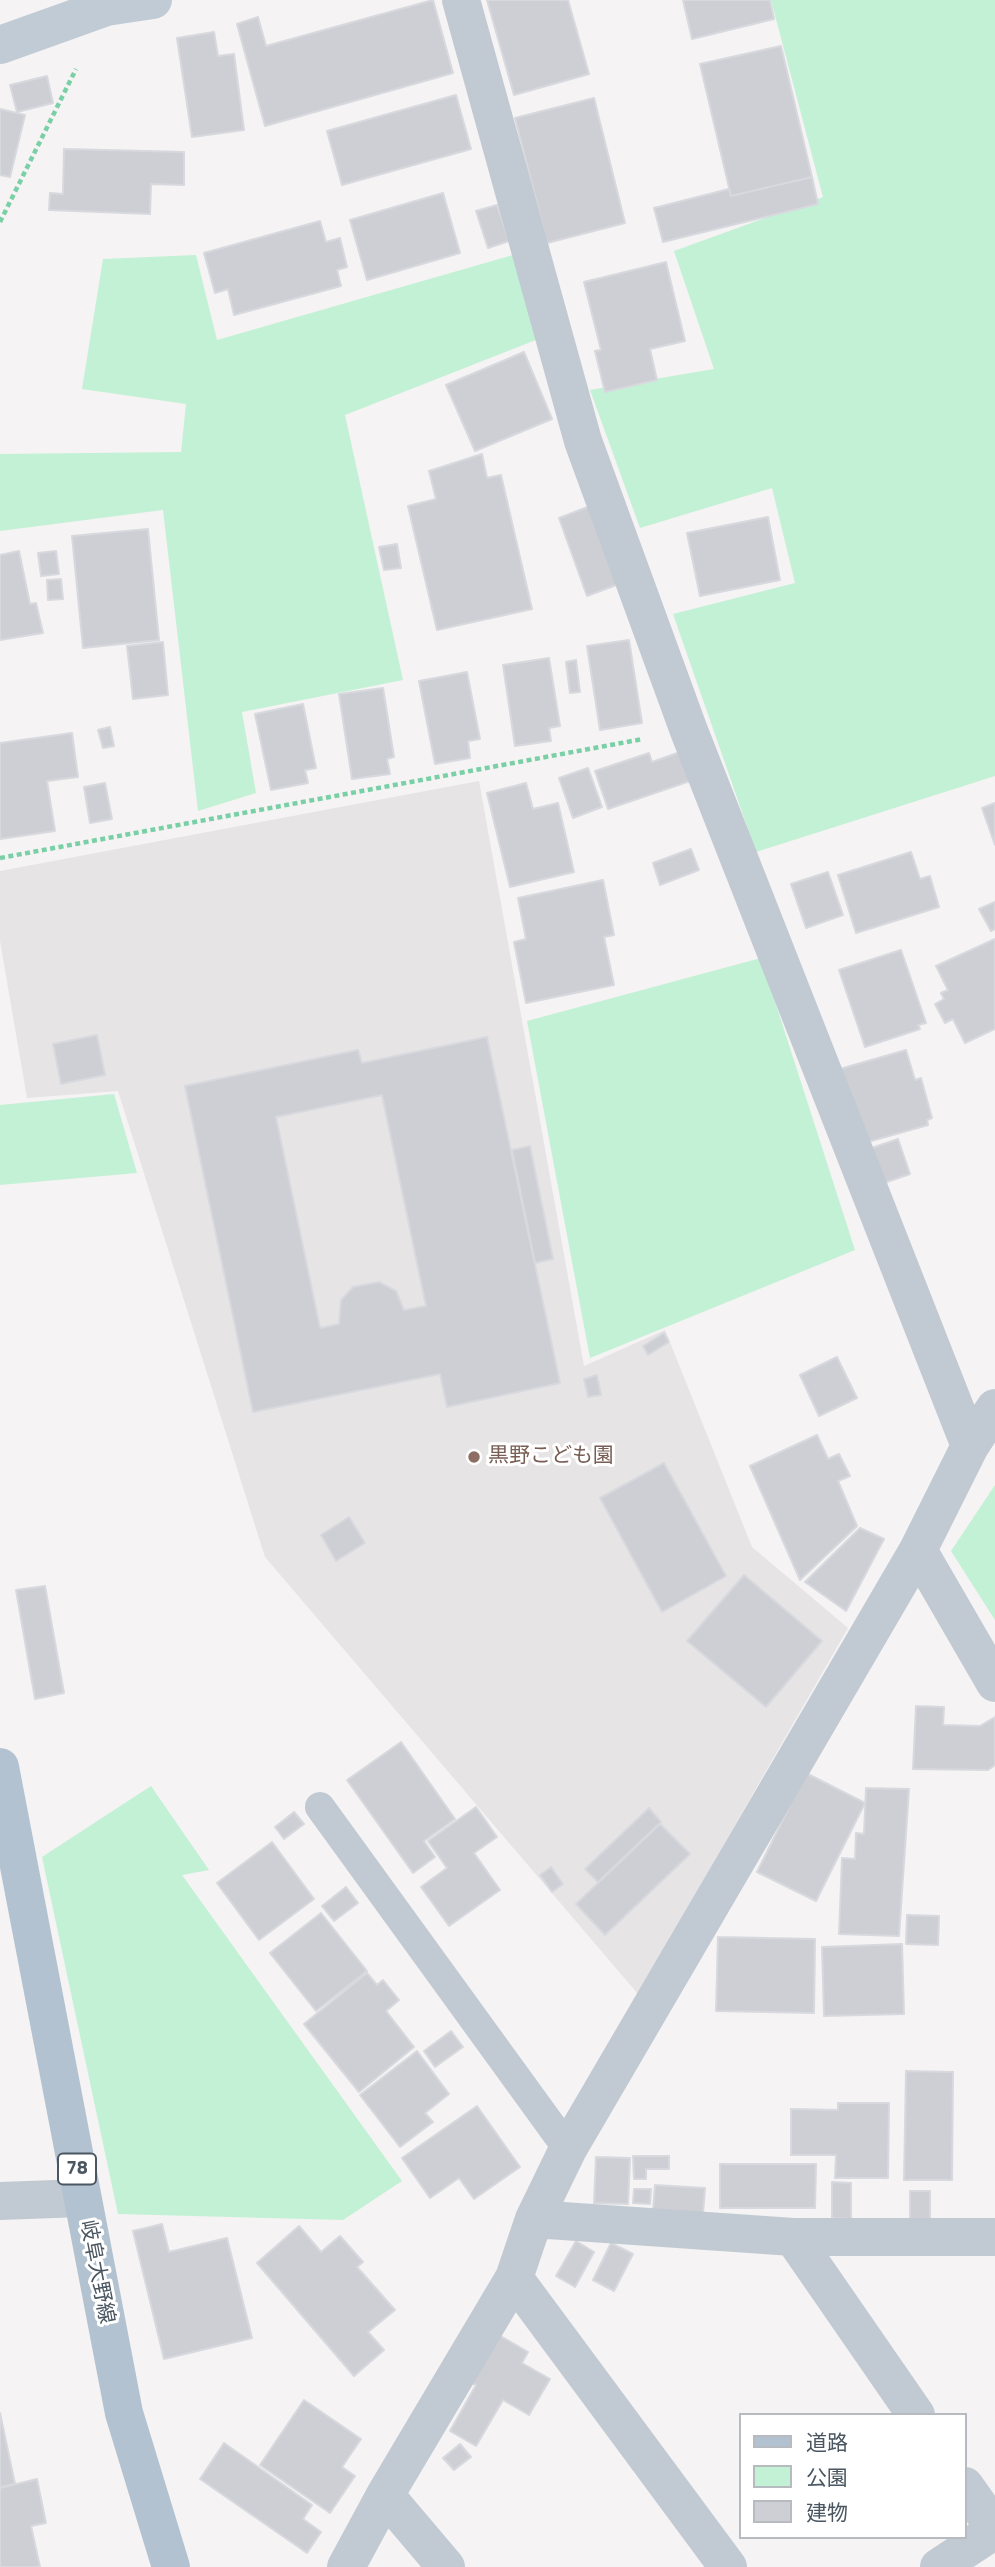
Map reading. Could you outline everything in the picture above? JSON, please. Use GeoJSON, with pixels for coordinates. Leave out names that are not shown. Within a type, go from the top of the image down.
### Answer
{"type":"FeatureCollection","features":[{"type":"Feature","properties":{"kind":"main road","name":"岐阜大野線"},"geometry":{"type":"LineString","coordinates":[[0,1767],[124,2413],[171,2567]]}},
{"type":"Feature","properties":{"kind":"street"},"geometry":{"type":"LineString","coordinates":[[0,45],[106,7],[153,0]]}},
{"type":"Feature","properties":{"kind":"street"},"geometry":{"type":"LineString","coordinates":[[461,0],[583,441],[689,731],[970,1446]]}},
{"type":"Feature","properties":{"kind":"street"},"geometry":{"type":"LineString","coordinates":[[346,2567],[385,2494],[514,2278],[534,2219],[568,2149],[918,1550],[970,1446],[995,1408]]}},
{"type":"Feature","properties":{"kind":"street"},"geometry":{"type":"LineString","coordinates":[[918,1550],[995,1683]]}},
{"type":"Feature","properties":{"kind":"street"},"geometry":{"type":"LineString","coordinates":[[0,2201],[82,2198]]}},
{"type":"Feature","properties":{"kind":"street"},"geometry":{"type":"LineString","coordinates":[[534,2219],[793,2237],[995,2237]]}},
{"type":"Feature","properties":{"kind":"street"},"geometry":{"type":"LineString","coordinates":[[793,2237],[915,2413]]}},
{"type":"Feature","properties":{"kind":"street"},"geometry":{"type":"LineString","coordinates":[[514,2278],[727,2567]]}},
{"type":"Feature","properties":{"kind":"street"},"geometry":{"type":"LineString","coordinates":[[939,2567],[995,2530],[967,2489]]}},
{"type":"Feature","properties":{"kind":"street"},"geometry":{"type":"LineString","coordinates":[[385,2494],[446,2567]]}},
{"type":"Feature","properties":{"kind":"lane"},"geometry":{"type":"LineString","coordinates":[[320,1807],[568,2149]]}},
{"type":"Feature","properties":{"kind":"path"},"geometry":{"type":"LineString","coordinates":[[0,222],[106,7]]}},
{"type":"Feature","properties":{"kind":"path"},"geometry":{"type":"LineString","coordinates":[[0,858],[689,731]]}},
{"type":"Feature","properties":{"kind":"shaded area","name":"黒野こども園"},"geometry":{"type":"Polygon","coordinates":[[[479,781],[584,1366],[665,1330],[752,1547],[848,1628],[638,1994],[265,1557],[118,1091],[27,1098],[0,941],[0,871],[479,781]]]}},
{"type":"Feature","properties":{"kind":"green space"},"geometry":{"type":"Polygon","coordinates":[[[771,0],[995,0],[995,776],[756,852],[673,614],[795,583],[772,488],[640,528],[590,390],[714,369],[674,251],[823,197],[771,0]]]}},
{"type":"Feature","properties":{"kind":"green space"},"geometry":{"type":"Polygon","coordinates":[[[520,253],[546,336],[345,415],[403,680],[242,712],[256,793],[198,811],[163,510],[0,531],[0,454],[181,452],[186,404],[82,389],[103,259],[196,255],[217,340],[520,253]]]}},
{"type":"Feature","properties":{"kind":"green space"},"geometry":{"type":"Polygon","coordinates":[[[761,958],[855,1250],[590,1358],[527,1021],[761,958]]]}},
{"type":"Feature","properties":{"kind":"green space"},"geometry":{"type":"Polygon","coordinates":[[[114,1094],[137,1173],[0,1185],[0,1105],[114,1094]]]}},
{"type":"Feature","properties":{"kind":"green space"},"geometry":{"type":"Polygon","coordinates":[[[995,1485],[995,1620],[951,1551],[995,1485]]]}},
{"type":"Feature","properties":{"kind":"green space"},"geometry":{"type":"Polygon","coordinates":[[[151,1786],[209,1870],[182,1875],[402,2181],[343,2220],[118,2214],[42,1857],[151,1786]]]}},
{"type":"Feature","properties":{"kind":"building"},"geometry":{"type":"Polygon","coordinates":[[[433,0],[453,73],[265,126],[237,24],[258,17],[266,46],[433,0]]]}},
{"type":"Feature","properties":{"kind":"building"},"geometry":{"type":"Polygon","coordinates":[[[487,0],[568,0],[589,74],[514,95],[487,0]]]}},
{"type":"Feature","properties":{"kind":"building"},"geometry":{"type":"Polygon","coordinates":[[[683,0],[770,0],[774,19],[692,39],[683,0]]]}},
{"type":"Feature","properties":{"kind":"building"},"geometry":{"type":"Polygon","coordinates":[[[214,32],[218,56],[234,54],[244,130],[192,137],[177,38],[214,32]]]}},
{"type":"Feature","properties":{"kind":"building"},"geometry":{"type":"Polygon","coordinates":[[[781,46],[812,177],[731,196],[700,64],[781,46]]]}},
{"type":"Feature","properties":{"kind":"building"},"geometry":{"type":"Polygon","coordinates":[[[47,76],[53,103],[17,112],[10,85],[47,76]]]}},
{"type":"Feature","properties":{"kind":"building"},"geometry":{"type":"Polygon","coordinates":[[[456,95],[471,149],[342,185],[327,131],[456,95]]]}},
{"type":"Feature","properties":{"kind":"building"},"geometry":{"type":"Polygon","coordinates":[[[594,98],[625,223],[547,243],[515,118],[594,98]]]}},
{"type":"Feature","properties":{"kind":"building"},"geometry":{"type":"Polygon","coordinates":[[[0,109],[25,115],[10,177],[0,175],[0,109]]]}},
{"type":"Feature","properties":{"kind":"building"},"geometry":{"type":"Polygon","coordinates":[[[64,149],[184,152],[184,185],[151,184],[150,214],[49,210],[50,193],[63,194],[64,149]]]}},
{"type":"Feature","properties":{"kind":"building"},"geometry":{"type":"Polygon","coordinates":[[[812,177],[818,204],[663,242],[654,208],[729,189],[731,196],[812,177]]]}},
{"type":"Feature","properties":{"kind":"building"},"geometry":{"type":"Polygon","coordinates":[[[443,193],[460,253],[367,280],[350,220],[443,193]]]}},
{"type":"Feature","properties":{"kind":"building"},"geometry":{"type":"Polygon","coordinates":[[[497,205],[509,241],[488,248],[476,211],[497,205]]]}},
{"type":"Feature","properties":{"kind":"building"},"geometry":{"type":"Polygon","coordinates":[[[320,221],[326,242],[340,238],[347,267],[337,270],[341,286],[234,315],[228,289],[215,293],[204,253],[320,221]]]}},
{"type":"Feature","properties":{"kind":"building"},"geometry":{"type":"Polygon","coordinates":[[[666,262],[685,341],[650,349],[657,380],[605,392],[595,351],[601,350],[584,282],[666,262]]]}},
{"type":"Feature","properties":{"kind":"building"},"geometry":{"type":"Polygon","coordinates":[[[524,352],[552,419],[475,451],[446,385],[524,352]]]}},
{"type":"Feature","properties":{"kind":"building"},"geometry":{"type":"Polygon","coordinates":[[[482,454],[487,478],[501,475],[532,609],[437,630],[408,506],[436,499],[429,471],[482,454]]]}},
{"type":"Feature","properties":{"kind":"building"},"geometry":{"type":"Polygon","coordinates":[[[598,503],[627,581],[587,596],[559,518],[598,503]]]}},
{"type":"Feature","properties":{"kind":"building"},"geometry":{"type":"Polygon","coordinates":[[[768,517],[780,580],[700,596],[687,533],[768,517]]]}},
{"type":"Feature","properties":{"kind":"building"},"geometry":{"type":"Polygon","coordinates":[[[148,529],[159,640],[83,648],[72,536],[148,529]]]}},
{"type":"Feature","properties":{"kind":"building"},"geometry":{"type":"Polygon","coordinates":[[[397,544],[401,568],[384,570],[379,547],[397,544]]]}},
{"type":"Feature","properties":{"kind":"building"},"geometry":{"type":"Polygon","coordinates":[[[19,551],[30,604],[36,603],[43,633],[0,640],[0,555],[19,551]]]}},
{"type":"Feature","properties":{"kind":"building"},"geometry":{"type":"Polygon","coordinates":[[[56,551],[59,574],[41,576],[38,553],[56,551]]]}},
{"type":"Feature","properties":{"kind":"building"},"geometry":{"type":"Polygon","coordinates":[[[61,579],[63,599],[48,600],[47,580],[61,579]]]}},
{"type":"Feature","properties":{"kind":"building"},"geometry":{"type":"Polygon","coordinates":[[[629,640],[642,723],[600,730],[587,646],[629,640]]]}},
{"type":"Feature","properties":{"kind":"building"},"geometry":{"type":"Polygon","coordinates":[[[163,642],[168,695],[133,699],[127,646],[163,642]]]}},
{"type":"Feature","properties":{"kind":"building"},"geometry":{"type":"Polygon","coordinates":[[[549,658],[560,726],[549,728],[551,741],[515,746],[503,665],[549,658]]]}},
{"type":"Feature","properties":{"kind":"building"},"geometry":{"type":"Polygon","coordinates":[[[576,660],[580,692],[570,693],[566,662],[576,660]]]}},
{"type":"Feature","properties":{"kind":"building"},"geometry":{"type":"Polygon","coordinates":[[[467,672],[480,739],[468,741],[470,758],[435,764],[419,681],[467,672]]]}},
{"type":"Feature","properties":{"kind":"building"},"geometry":{"type":"Polygon","coordinates":[[[383,688],[394,757],[387,759],[390,774],[352,779],[339,694],[383,688]]]}},
{"type":"Feature","properties":{"kind":"building"},"geometry":{"type":"Polygon","coordinates":[[[303,704],[316,768],[305,770],[308,783],[271,790],[255,714],[303,704]]]}},
{"type":"Feature","properties":{"kind":"building"},"geometry":{"type":"Polygon","coordinates":[[[110,727],[114,746],[103,748],[98,730],[110,727]]]}},
{"type":"Feature","properties":{"kind":"building"},"geometry":{"type":"Polygon","coordinates":[[[72,733],[78,777],[47,781],[55,831],[0,839],[0,743],[72,733]]]}},
{"type":"Feature","properties":{"kind":"building"},"geometry":{"type":"Polygon","coordinates":[[[680,752],[690,781],[608,809],[595,771],[649,753],[652,762],[680,752]]]}},
{"type":"Feature","properties":{"kind":"building"},"geometry":{"type":"Polygon","coordinates":[[[588,768],[602,807],[573,818],[559,778],[588,768]]]}},
{"type":"Feature","properties":{"kind":"building"},"geometry":{"type":"Polygon","coordinates":[[[105,783],[112,819],[90,823],[84,787],[105,783]]]}},
{"type":"Feature","properties":{"kind":"building"},"geometry":{"type":"Polygon","coordinates":[[[526,783],[533,809],[558,803],[574,872],[510,887],[487,793],[526,783]]]}},
{"type":"Feature","properties":{"kind":"building"},"geometry":{"type":"Polygon","coordinates":[[[995,803],[995,845],[982,808],[995,803]]]}},
{"type":"Feature","properties":{"kind":"building"},"geometry":{"type":"Polygon","coordinates":[[[691,849],[699,870],[660,885],[653,863],[691,849]]]}},
{"type":"Feature","properties":{"kind":"building"},"geometry":{"type":"Polygon","coordinates":[[[911,852],[920,879],[930,876],[939,907],[856,933],[838,875],[911,852]]]}},
{"type":"Feature","properties":{"kind":"building"},"geometry":{"type":"Polygon","coordinates":[[[828,872],[843,915],[806,928],[791,884],[828,872]]]}},
{"type":"Feature","properties":{"kind":"building"},"geometry":{"type":"Polygon","coordinates":[[[603,880],[614,935],[604,937],[614,985],[526,1003],[514,942],[526,939],[518,898],[603,880]]]}},
{"type":"Feature","properties":{"kind":"building"},"geometry":{"type":"Polygon","coordinates":[[[995,902],[995,929],[991,931],[979,909],[995,902]]]}},
{"type":"Feature","properties":{"kind":"building"},"geometry":{"type":"Polygon","coordinates":[[[995,939],[995,1029],[965,1043],[953,1019],[945,1023],[935,1004],[944,999],[941,993],[948,990],[936,966],[995,939]]]}},
{"type":"Feature","properties":{"kind":"building"},"geometry":{"type":"Polygon","coordinates":[[[901,950],[926,1023],[918,1025],[920,1029],[865,1047],[839,970],[901,950]]]}},
{"type":"Feature","properties":{"kind":"building"},"geometry":{"type":"Polygon","coordinates":[[[97,1035],[105,1075],[61,1084],[53,1044],[97,1035]]]}},
{"type":"Feature","properties":{"kind":"building"},"geometry":{"type":"Polygon","coordinates":[[[487,1037],[560,1383],[447,1407],[440,1374],[253,1412],[185,1086],[358,1050],[362,1063],[487,1037]],[[382,1095],[276,1117],[320,1328],[339,1324],[341,1300],[353,1287],[379,1282],[396,1291],[404,1310],[426,1306],[382,1095]]]}},
{"type":"Feature","properties":{"kind":"building"},"geometry":{"type":"Polygon","coordinates":[[[906,1050],[915,1080],[921,1078],[932,1118],[927,1120],[928,1125],[864,1143],[833,1071],[906,1050]]]}},
{"type":"Feature","properties":{"kind":"building"},"geometry":{"type":"Polygon","coordinates":[[[898,1139],[910,1174],[878,1185],[866,1150],[898,1139]]]}},
{"type":"Feature","properties":{"kind":"building"},"geometry":{"type":"Polygon","coordinates":[[[530,1146],[553,1259],[535,1263],[512,1150],[530,1146]]]}},
{"type":"Feature","properties":{"kind":"building"},"geometry":{"type":"Polygon","coordinates":[[[664,1333],[669,1342],[648,1355],[643,1346],[664,1333]]]}},
{"type":"Feature","properties":{"kind":"building"},"geometry":{"type":"Polygon","coordinates":[[[837,1357],[857,1398],[819,1416],[800,1375],[837,1357]]]}},
{"type":"Feature","properties":{"kind":"building"},"geometry":{"type":"Polygon","coordinates":[[[597,1375],[601,1395],[588,1397],[584,1379],[597,1375]]]}},
{"type":"Feature","properties":{"kind":"building"},"geometry":{"type":"Polygon","coordinates":[[[817,1435],[828,1459],[839,1454],[850,1476],[838,1481],[857,1526],[800,1580],[750,1466],[817,1435]]]}},
{"type":"Feature","properties":{"kind":"building"},"geometry":{"type":"Polygon","coordinates":[[[664,1463],[726,1576],[662,1612],[600,1498],[664,1463]]]}},
{"type":"Feature","properties":{"kind":"building"},"geometry":{"type":"Polygon","coordinates":[[[349,1517],[365,1543],[336,1561],[321,1535],[349,1517]]]}},
{"type":"Feature","properties":{"kind":"building"},"geometry":{"type":"Polygon","coordinates":[[[860,1528],[884,1539],[846,1611],[805,1582],[860,1528]]]}},
{"type":"Feature","properties":{"kind":"building"},"geometry":{"type":"Polygon","coordinates":[[[744,1575],[822,1641],[766,1707],[687,1641],[744,1575]]]}},
{"type":"Feature","properties":{"kind":"building"},"geometry":{"type":"Polygon","coordinates":[[[45,1586],[64,1693],[35,1699],[16,1590],[45,1586]]]}},
{"type":"Feature","properties":{"kind":"building"},"geometry":{"type":"Polygon","coordinates":[[[916,1706],[944,1707],[943,1725],[980,1726],[995,1717],[995,1765],[988,1770],[913,1769],[916,1706]]]}},
{"type":"Feature","properties":{"kind":"building"},"geometry":{"type":"Polygon","coordinates":[[[401,1742],[455,1819],[424,1841],[435,1857],[413,1873],[347,1780],[401,1742]]]}},
{"type":"Feature","properties":{"kind":"building"},"geometry":{"type":"Polygon","coordinates":[[[806,1773],[865,1803],[816,1901],[757,1872],[806,1773]]]}},
{"type":"Feature","properties":{"kind":"building"},"geometry":{"type":"Polygon","coordinates":[[[866,1788],[909,1789],[899,1936],[839,1934],[842,1858],[855,1859],[856,1833],[864,1834],[866,1788]]]}},
{"type":"Feature","properties":{"kind":"building"},"geometry":{"type":"Polygon","coordinates":[[[476,1807],[497,1837],[474,1853],[500,1890],[449,1926],[421,1887],[447,1868],[428,1841],[476,1807]]]}},
{"type":"Feature","properties":{"kind":"building"},"geometry":{"type":"Polygon","coordinates":[[[649,1808],[661,1822],[598,1882],[585,1869],[649,1808]]]}},
{"type":"Feature","properties":{"kind":"building"},"geometry":{"type":"Polygon","coordinates":[[[294,1812],[304,1824],[284,1839],[275,1827],[294,1812]]]}},
{"type":"Feature","properties":{"kind":"building"},"geometry":{"type":"Polygon","coordinates":[[[660,1824],[690,1854],[605,1935],[576,1904],[660,1824]]]}},
{"type":"Feature","properties":{"kind":"building"},"geometry":{"type":"Polygon","coordinates":[[[272,1842],[314,1899],[259,1940],[217,1883],[272,1842]]]}},
{"type":"Feature","properties":{"kind":"building"},"geometry":{"type":"Polygon","coordinates":[[[551,1867],[563,1884],[552,1892],[540,1875],[551,1867]]]}},
{"type":"Feature","properties":{"kind":"building"},"geometry":{"type":"Polygon","coordinates":[[[346,1887],[358,1903],[334,1921],[322,1906],[346,1887]]]}},
{"type":"Feature","properties":{"kind":"building"},"geometry":{"type":"Polygon","coordinates":[[[321,1913],[367,1971],[316,2011],[270,1953],[321,1913]]]}},
{"type":"Feature","properties":{"kind":"building"},"geometry":{"type":"Polygon","coordinates":[[[907,1915],[939,1916],[938,1945],[906,1944],[907,1915]]]}},
{"type":"Feature","properties":{"kind":"building"},"geometry":{"type":"Polygon","coordinates":[[[718,1937],[815,1939],[814,2013],[716,2011],[718,1937]]]}},
{"type":"Feature","properties":{"kind":"building"},"geometry":{"type":"Polygon","coordinates":[[[902,1944],[904,2014],[824,2016],[822,1947],[902,1944]]]}},
{"type":"Feature","properties":{"kind":"building"},"geometry":{"type":"Polygon","coordinates":[[[367,1973],[377,1985],[383,1980],[399,2000],[386,2011],[414,2047],[359,2092],[304,2024],[367,1973]]]}},
{"type":"Feature","properties":{"kind":"building"},"geometry":{"type":"Polygon","coordinates":[[[451,2031],[463,2047],[435,2067],[424,2051],[451,2031]]]}},
{"type":"Feature","properties":{"kind":"building"},"geometry":{"type":"Polygon","coordinates":[[[417,2051],[449,2094],[425,2113],[433,2122],[400,2147],[360,2095],[417,2051]]]}},
{"type":"Feature","properties":{"kind":"building"},"geometry":{"type":"Polygon","coordinates":[[[906,2071],[953,2072],[952,2180],[904,2180],[906,2071]]]}},
{"type":"Feature","properties":{"kind":"building"},"geometry":{"type":"Polygon","coordinates":[[[838,2103],[889,2103],[888,2178],[835,2178],[836,2155],[791,2155],[791,2109],[838,2110],[838,2103]]]}},
{"type":"Feature","properties":{"kind":"building"},"geometry":{"type":"Polygon","coordinates":[[[477,2106],[520,2167],[474,2199],[459,2178],[430,2198],[402,2158],[477,2106]]]}},
{"type":"Feature","properties":{"kind":"building"},"geometry":{"type":"Polygon","coordinates":[[[633,2156],[669,2156],[669,2169],[646,2169],[646,2179],[634,2179],[633,2156]]]}},
{"type":"Feature","properties":{"kind":"building"},"geometry":{"type":"Polygon","coordinates":[[[596,2157],[630,2158],[628,2204],[594,2203],[596,2157]]]}},
{"type":"Feature","properties":{"kind":"building"},"geometry":{"type":"Polygon","coordinates":[[[720,2164],[816,2164],[815,2208],[720,2208],[720,2164]]]}},
{"type":"Feature","properties":{"kind":"building"},"geometry":{"type":"Polygon","coordinates":[[[832,2182],[851,2183],[851,2219],[832,2218],[832,2182]]]}},
{"type":"Feature","properties":{"kind":"building"},"geometry":{"type":"Polygon","coordinates":[[[655,2185],[705,2188],[703,2214],[653,2211],[655,2185]]]}},
{"type":"Feature","properties":{"kind":"building"},"geometry":{"type":"Polygon","coordinates":[[[634,2189],[651,2189],[650,2204],[633,2203],[634,2189]]]}},
{"type":"Feature","properties":{"kind":"building"},"geometry":{"type":"Polygon","coordinates":[[[910,2191],[930,2191],[930,2220],[910,2220],[910,2191]]]}},
{"type":"Feature","properties":{"kind":"building"},"geometry":{"type":"Polygon","coordinates":[[[162,2224],[169,2252],[227,2238],[252,2338],[164,2359],[133,2231],[162,2224]]]}},
{"type":"Feature","properties":{"kind":"building"},"geometry":{"type":"Polygon","coordinates":[[[299,2226],[321,2252],[340,2236],[363,2262],[357,2267],[395,2310],[368,2332],[384,2350],[354,2376],[257,2263],[299,2226]]]}},
{"type":"Feature","properties":{"kind":"building"},"geometry":{"type":"Polygon","coordinates":[[[576,2241],[594,2252],[575,2287],[556,2276],[576,2241]]]}},
{"type":"Feature","properties":{"kind":"building"},"geometry":{"type":"Polygon","coordinates":[[[611,2243],[633,2254],[614,2291],[593,2280],[611,2243]]]}},
{"type":"Feature","properties":{"kind":"building"},"geometry":{"type":"Polygon","coordinates":[[[499,2335],[528,2352],[522,2363],[550,2379],[529,2415],[503,2400],[476,2446],[450,2431],[476,2385],[471,2383],[499,2335]]]}},
{"type":"Feature","properties":{"kind":"building"},"geometry":{"type":"Polygon","coordinates":[[[304,2400],[361,2439],[342,2467],[355,2476],[330,2513],[260,2465],[304,2400]]]}},
{"type":"Feature","properties":{"kind":"building"},"geometry":{"type":"Polygon","coordinates":[[[0,2413],[15,2484],[0,2487],[0,2413]]]}},
{"type":"Feature","properties":{"kind":"building"},"geometry":{"type":"Polygon","coordinates":[[[224,2443],[312,2505],[303,2519],[321,2532],[307,2553],[200,2479],[224,2443]]]}},
{"type":"Feature","properties":{"kind":"building"},"geometry":{"type":"Polygon","coordinates":[[[460,2444],[471,2457],[454,2470],[443,2458],[460,2444]]]}},
{"type":"Feature","properties":{"kind":"building"},"geometry":{"type":"Polygon","coordinates":[[[37,2479],[46,2523],[31,2526],[40,2567],[0,2567],[0,2488],[37,2479]]]}},
{"type":"Feature","properties":{"kind":"place","name":"黒野こども園"},"geometry":{"type":"Point","coordinates":[474,1457]}}]}
